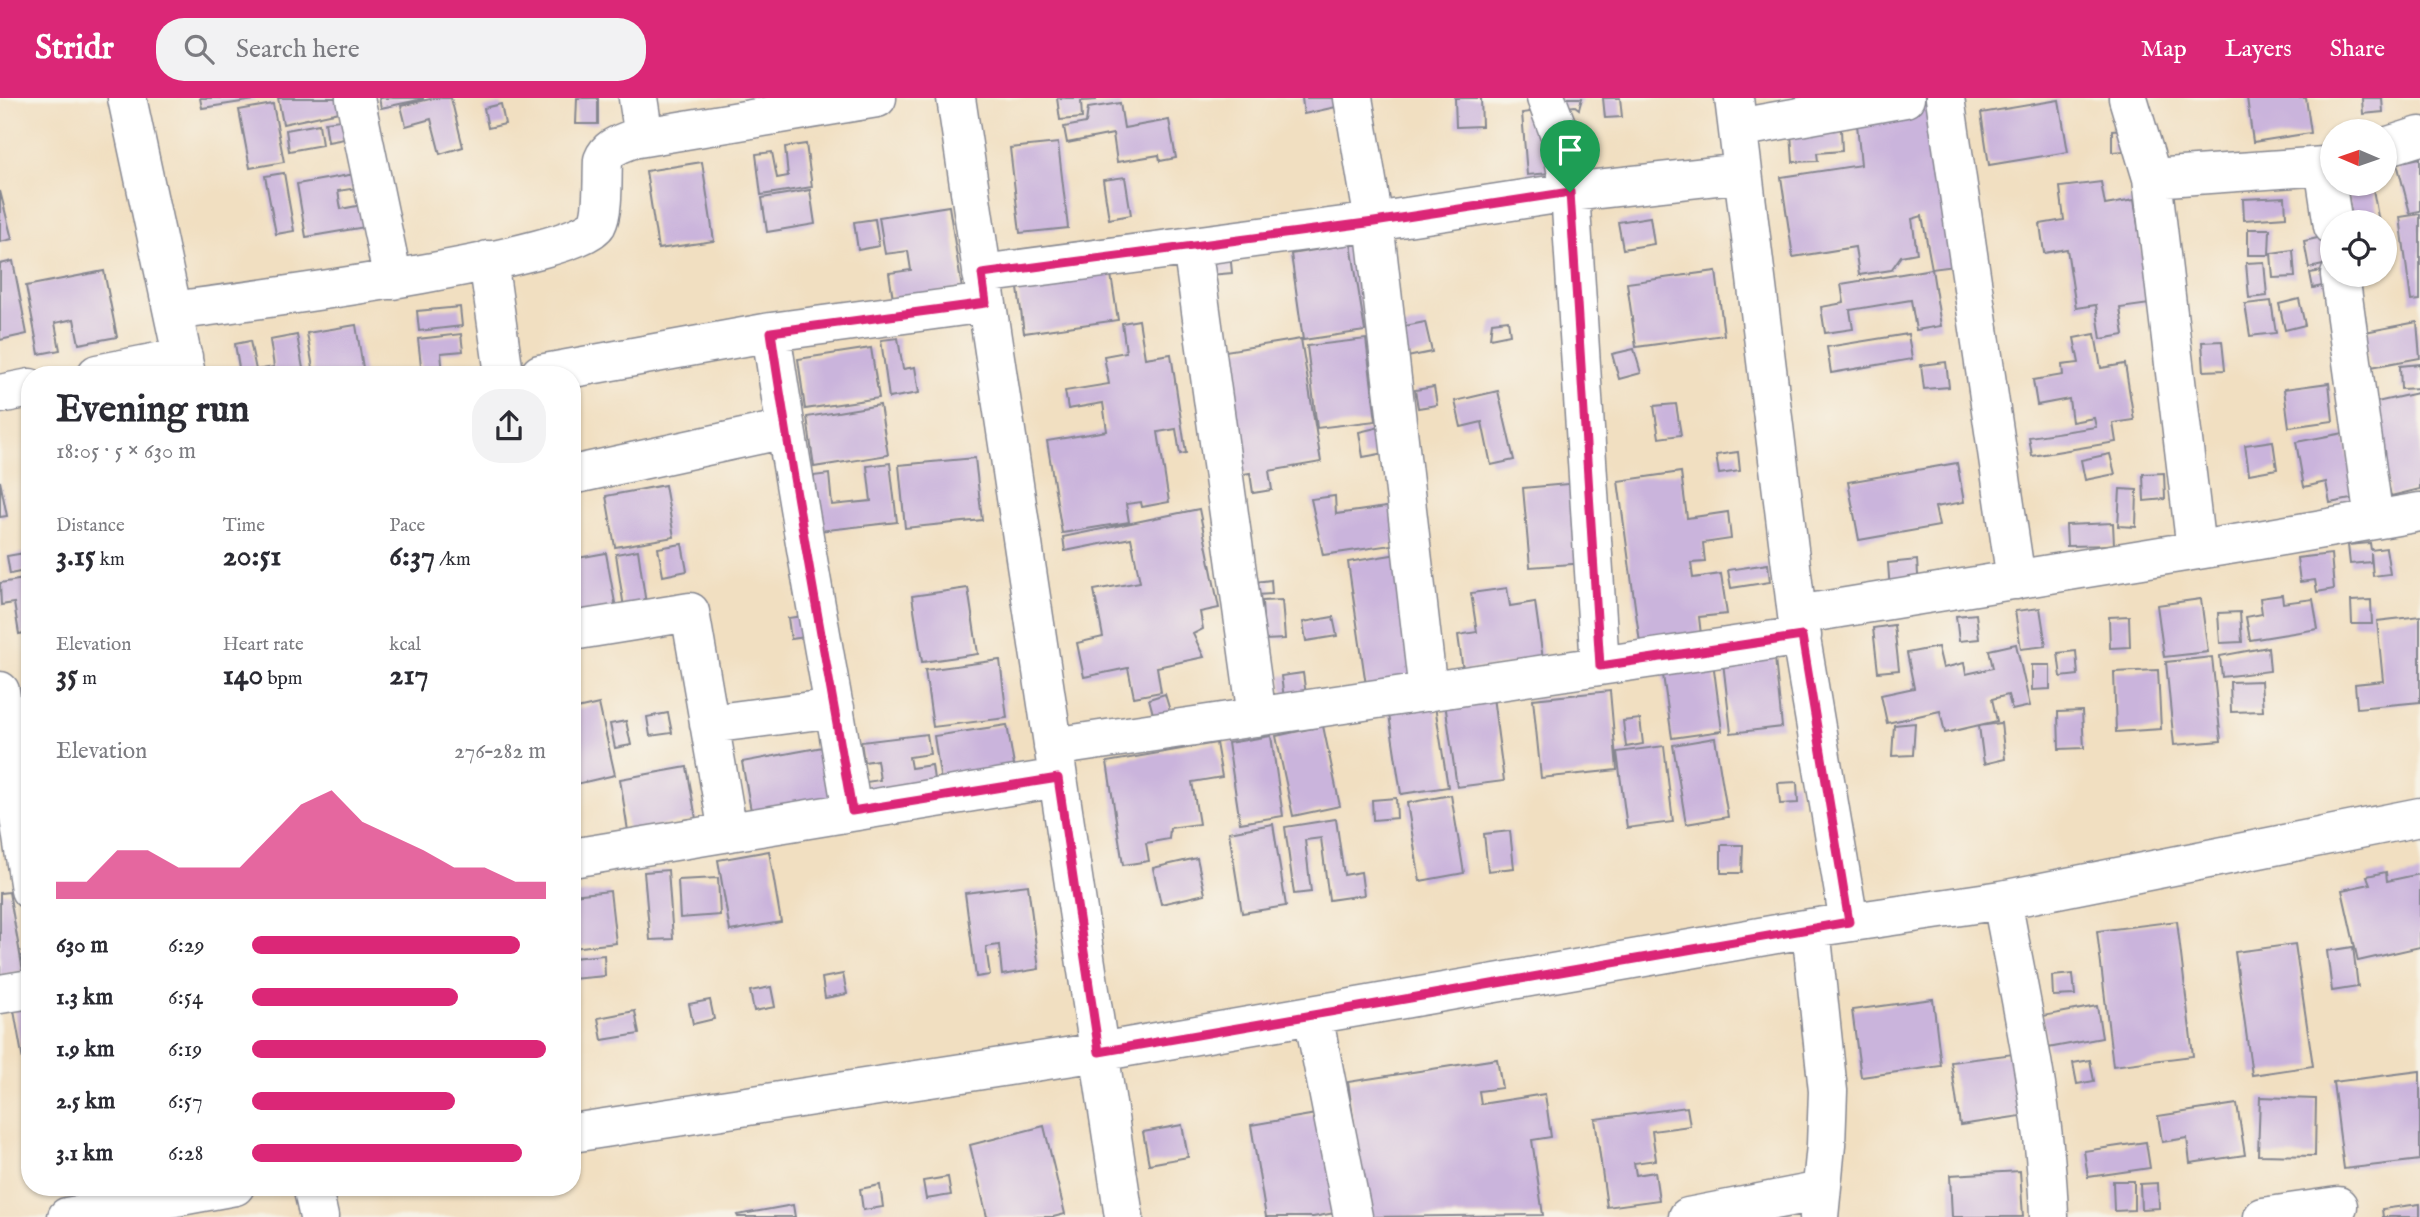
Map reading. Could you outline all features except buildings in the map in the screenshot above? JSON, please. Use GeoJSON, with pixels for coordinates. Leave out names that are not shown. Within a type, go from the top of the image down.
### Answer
{"type":"FeatureCollection","features":[{"type":"Feature","properties":{"kind":"street"},"geometry":{"type":"LineString","coordinates":[[127,98],[184,366]]}},
{"type":"Feature","properties":{"kind":"street"},"geometry":{"type":"LineString","coordinates":[[355,98],[393,279]]}},
{"type":"Feature","properties":{"kind":"street"},"geometry":{"type":"LineString","coordinates":[[638,98],[644,137]]}},
{"type":"Feature","properties":{"kind":"street"},"geometry":{"type":"LineString","coordinates":[[173,311],[393,279],[549,245],[588,232],[597,223],[605,153],[620,144],[774,107],[877,98]]}},
{"type":"Feature","properties":{"kind":"street"},"geometry":{"type":"LineString","coordinates":[[956,98],[1124,1217]]}},
{"type":"Feature","properties":{"kind":"street"},"geometry":{"type":"LineString","coordinates":[[1353,98],[1374,222],[1427,692]]}},
{"type":"Feature","properties":{"kind":"street"},"geometry":{"type":"LineString","coordinates":[[1546,98],[1560,135],[1570,192],[1600,666]]}},
{"type":"Feature","properties":{"kind":"street"},"geometry":{"type":"LineString","coordinates":[[1849,922],[1800,625],[1736,113],[1905,98]]}},
{"type":"Feature","properties":{"kind":"street"},"geometry":{"type":"LineString","coordinates":[[1945,98],[2015,579]]}},
{"type":"Feature","properties":{"kind":"street"},"geometry":{"type":"LineString","coordinates":[[2128,98],[2152,178],[2196,550]]}},
{"type":"Feature","properties":{"kind":"street"},"geometry":{"type":"LineString","coordinates":[[2398,142],[2420,136]]}},
{"type":"Feature","properties":{"kind":"street"},"geometry":{"type":"LineString","coordinates":[[2152,178],[2320,165]]}},
{"type":"Feature","properties":{"kind":"street"},"geometry":{"type":"LineString","coordinates":[[581,367],[771,332],[1192,246],[1570,192],[1743,173]]}},
{"type":"Feature","properties":{"kind":"street"},"geometry":{"type":"LineString","coordinates":[[1192,246],[1257,717]]}},
{"type":"Feature","properties":{"kind":"street"},"geometry":{"type":"LineString","coordinates":[[488,260],[503,366]]}},
{"type":"Feature","properties":{"kind":"street"},"geometry":{"type":"LineString","coordinates":[[2342,287],[2374,520]]}},
{"type":"Feature","properties":{"kind":"street"},"geometry":{"type":"LineString","coordinates":[[771,332],[785,429],[852,811]]}},
{"type":"Feature","properties":{"kind":"street"},"geometry":{"type":"LineString","coordinates":[[0,394],[21,390]]}},
{"type":"Feature","properties":{"kind":"street"},"geometry":{"type":"LineString","coordinates":[[581,473],[785,429]]}},
{"type":"Feature","properties":{"kind":"street"},"geometry":{"type":"LineString","coordinates":[[581,856],[852,811],[1257,717],[1600,666],[2015,579],[2420,512]]}},
{"type":"Feature","properties":{"kind":"street"},"geometry":{"type":"LineString","coordinates":[[581,630],[690,612],[727,832]]}},
{"type":"Feature","properties":{"kind":"street"},"geometry":{"type":"LineString","coordinates":[[709,724],[835,708]]}},
{"type":"Feature","properties":{"kind":"street"},"geometry":{"type":"LineString","coordinates":[[1,714],[21,835]]}},
{"type":"Feature","properties":{"kind":"street"},"geometry":{"type":"LineString","coordinates":[[581,1132],[1099,1052],[1811,928],[2003,900],[2420,817]]}},
{"type":"Feature","properties":{"kind":"street"},"geometry":{"type":"LineString","coordinates":[[2003,900],[2046,1159],[2049,1217]]}},
{"type":"Feature","properties":{"kind":"street"},"geometry":{"type":"LineString","coordinates":[[1688,1217],[1820,1204],[1828,1091],[1811,928]]}},
{"type":"Feature","properties":{"kind":"street"},"geometry":{"type":"LineString","coordinates":[[0,994],[21,990]]}},
{"type":"Feature","properties":{"kind":"street"},"geometry":{"type":"LineString","coordinates":[[1313,1015],[1353,1217]]}},
{"type":"Feature","properties":{"kind":"street"},"geometry":{"type":"LineString","coordinates":[[79,1209],[167,1196]]}},
{"type":"Feature","properties":{"kind":"street"},"geometry":{"type":"LineString","coordinates":[[314,1196],[318,1217]]}},
{"type":"Feature","properties":{"kind":"street"},"geometry":{"type":"LineString","coordinates":[[2263,1217],[2338,1206]]}},
{"type":"Feature","properties":{"kind":"route"},"geometry":{"type":"LineString","coordinates":[[1570,192],[1600,666],[1802,636],[1849,922],[1099,1052],[1058,778],[852,811],[785,429],[771,332],[986,303],[982,274],[1374,222],[1570,192]]}}]}
